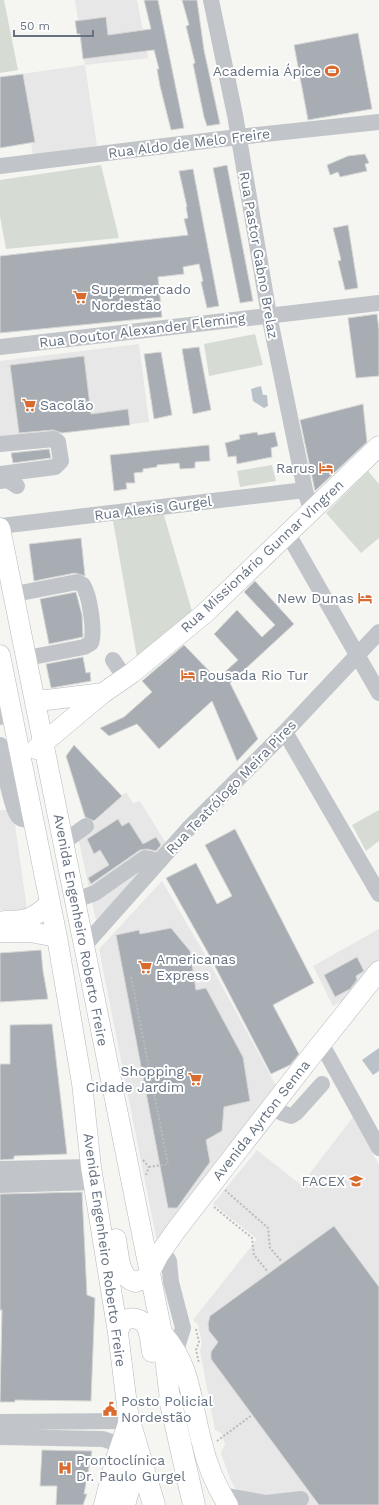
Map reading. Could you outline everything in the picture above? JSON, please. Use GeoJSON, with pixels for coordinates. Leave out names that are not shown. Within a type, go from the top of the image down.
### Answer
{"type":"FeatureCollection","features":[{"type":"Feature","properties":{"kind":"highway"},"geometry":{"type":"LineString","coordinates":[[170,1399],[194,1505]]}},
{"type":"Feature","properties":{"kind":"highway"},"geometry":{"type":"LineString","coordinates":[[124,1505],[121,1446],[129,1421]]}},
{"type":"Feature","properties":{"kind":"highway"},"geometry":{"type":"LineString","coordinates":[[177,1434],[220,1502]]}},
{"type":"Feature","properties":{"kind":"highway"},"geometry":{"type":"LineString","coordinates":[[121,1446],[154,1505]]}},
{"type":"Feature","properties":{"kind":"main road","name":"Rua Missionário Gunnar Vingren"},"geometry":{"type":"LineString","coordinates":[[23,766],[44,742],[103,693],[125,678],[204,614],[379,446]]}},
{"type":"Feature","properties":{"kind":"main road","name":"Avenida Engenheiro Roberto Freire"},"geometry":{"type":"LineString","coordinates":[[1,535],[85,945],[149,1276],[162,1333],[170,1399]]}},
{"type":"Feature","properties":{"kind":"main road","name":"Avenida Engenheiro Roberto Freire"},"geometry":{"type":"LineString","coordinates":[[0,655],[5,712],[23,766],[32,820],[57,937],[82,1083],[92,1174],[118,1333],[129,1421]]}},
{"type":"Feature","properties":{"kind":"main road","name":"Rua Missionário Gunnar Vingren"},"geometry":{"type":"LineString","coordinates":[[35,699],[47,700],[103,693]]}},
{"type":"Feature","properties":{"kind":"main road"},"geometry":{"type":"LineString","coordinates":[[0,921],[27,920],[35,916],[49,904]]}},
{"type":"Feature","properties":{"kind":"main road"},"geometry":{"type":"LineString","coordinates":[[0,932],[30,932],[57,937]]}},
{"type":"Feature","properties":{"kind":"main road","name":"Avenida Ayrton Senna"},"geometry":{"type":"LineString","coordinates":[[149,1276],[162,1250],[272,1106],[379,971]]}},
{"type":"Feature","properties":{"kind":"main road"},"geometry":{"type":"LineString","coordinates":[[82,1083],[93,1113],[122,1273],[126,1278],[136,1282],[149,1276]]}},
{"type":"Feature","properties":{"kind":"main road"},"geometry":{"type":"LineString","coordinates":[[118,1333],[121,1324],[127,1319],[137,1319],[147,1326],[162,1398],[177,1434]]}},
{"type":"Feature","properties":{"kind":"main road","name":"Avenida Engenheiro Roberto Freire"},"geometry":{"type":"LineString","coordinates":[[162,1333],[176,1351],[187,1377],[202,1443],[220,1502]]}},
{"type":"Feature","properties":{"kind":"main road"},"geometry":{"type":"LineString","coordinates":[[104,1505],[121,1446]]}},
{"type":"Feature","properties":{"kind":"street","name":"Rua Pastor Gabno Brelaz"},"geometry":{"type":"LineString","coordinates":[[211,0],[238,136],[269,316],[305,490],[311,510]]}},
{"type":"Feature","properties":{"kind":"street","name":"Rua Aldo de Melo Freire"},"geometry":{"type":"LineString","coordinates":[[0,166],[238,136],[379,122]]}},
{"type":"Feature","properties":{"kind":"street","name":"Rua Doutor Alexander Fleming"},"geometry":{"type":"LineString","coordinates":[[0,347],[379,303]]}},
{"type":"Feature","properties":{"kind":"street"},"geometry":{"type":"LineString","coordinates":[[0,444],[54,439],[58,442],[61,461],[55,467],[0,474]]}},
{"type":"Feature","properties":{"kind":"street"},"geometry":{"type":"LineString","coordinates":[[0,481],[8,480],[17,486]]}},
{"type":"Feature","properties":{"kind":"street","name":"Rua Alexis Gurgel"},"geometry":{"type":"LineString","coordinates":[[1,535],[305,490]]}},
{"type":"Feature","properties":{"kind":"street"},"geometry":{"type":"LineString","coordinates":[[288,534],[356,657],[379,694]]}},
{"type":"Feature","properties":{"kind":"street"},"geometry":{"type":"LineString","coordinates":[[14,594],[77,582],[83,585],[87,594],[93,636],[91,643],[84,647],[27,658]]}},
{"type":"Feature","properties":{"kind":"street","name":"Rua Teatrólogo Meira Pires"},"geometry":{"type":"LineString","coordinates":[[85,945],[188,829],[285,732],[379,632]]}},
{"type":"Feature","properties":{"kind":"street"},"geometry":{"type":"LineString","coordinates":[[113,660],[125,678]]}},
{"type":"Feature","properties":{"kind":"street"},"geometry":{"type":"LineString","coordinates":[[285,732],[379,894]]}},
{"type":"Feature","properties":{"kind":"street"},"geometry":{"type":"LineString","coordinates":[[0,745],[7,804],[21,819],[32,820]]}},
{"type":"Feature","properties":{"kind":"street"},"geometry":{"type":"LineString","coordinates":[[64,842],[86,826]]}},
{"type":"Feature","properties":{"kind":"street"},"geometry":{"type":"LineString","coordinates":[[76,900],[95,893],[145,858],[160,861]]}},
{"type":"Feature","properties":{"kind":"street"},"geometry":{"type":"LineString","coordinates":[[321,1043],[379,1148]]}},
{"type":"Feature","properties":{"kind":"street"},"geometry":{"type":"LineString","coordinates":[[272,1106],[282,1113],[291,1116],[296,1114],[322,1084]]}},
{"type":"Feature","properties":{"kind":"street"},"geometry":{"type":"LineString","coordinates":[[5,1177],[92,1174]]}},
{"type":"Feature","properties":{"kind":"street"},"geometry":{"type":"LineString","coordinates":[[162,1250],[169,1261],[172,1286],[183,1328],[176,1351]]}},
{"type":"Feature","properties":{"kind":"street"},"geometry":{"type":"LineString","coordinates":[[149,1276],[172,1286]]}},
{"type":"Feature","properties":{"kind":"street"},"geometry":{"type":"LineString","coordinates":[[103,1421],[121,1446]]}},
{"type":"Feature","properties":{"kind":"street"},"geometry":{"type":"LineString","coordinates":[[0,1422],[129,1421]]}},
{"type":"Feature","properties":{"kind":"street"},"geometry":{"type":"LineString","coordinates":[[0,1437],[121,1446]]}},
{"type":"Feature","properties":{"kind":"street"},"geometry":{"type":"LineString","coordinates":[[220,1502],[266,1503],[301,1499],[298,1505]]}},
{"type":"Feature","properties":{"kind":"path"},"geometry":{"type":"LineString","coordinates":[[131,977],[168,1164],[149,1167]]}},
{"type":"Feature","properties":{"kind":"path"},"geometry":{"type":"LineString","coordinates":[[142,1158],[149,1167]]}},
{"type":"Feature","properties":{"kind":"path"},"geometry":{"type":"LineString","coordinates":[[143,1181],[149,1167]]}},
{"type":"Feature","properties":{"kind":"path"},"geometry":{"type":"LineString","coordinates":[[225,1186],[225,1191],[268,1228],[270,1248],[282,1262]]}},
{"type":"Feature","properties":{"kind":"path"},"geometry":{"type":"LineString","coordinates":[[210,1206],[214,1206],[252,1238],[254,1254],[268,1272]]}},
{"type":"Feature","properties":{"kind":"path"},"geometry":{"type":"LineString","coordinates":[[216,1441],[252,1415]]}},
{"type":"Feature","properties":{"kind":"shaded area"},"geometry":{"type":"Polygon","coordinates":[[[0,0],[4,0],[18,70],[0,73],[0,0]]]}},
{"type":"Feature","properties":{"kind":"shaded area"},"geometry":{"type":"Polygon","coordinates":[[[75,0],[137,0],[148,58],[85,65],[75,0]]]}},
{"type":"Feature","properties":{"kind":"shaded area"},"geometry":{"type":"Polygon","coordinates":[[[85,65],[97,146],[33,155],[31,143],[0,148],[0,77],[85,65]]]}},
{"type":"Feature","properties":{"kind":"shaded area"},"geometry":{"type":"Polygon","coordinates":[[[101,165],[119,238],[6,249],[0,216],[0,180],[101,165]]]}},
{"type":"Feature","properties":{"kind":"shaded area"},"geometry":{"type":"Polygon","coordinates":[[[255,334],[263,365],[209,376],[204,344],[255,334]]]}},
{"type":"Feature","properties":{"kind":"shaded area"},"geometry":{"type":"Polygon","coordinates":[[[139,344],[149,422],[0,440],[0,361],[139,344]]]}},
{"type":"Feature","properties":{"kind":"shaded area"},"geometry":{"type":"Polygon","coordinates":[[[261,386],[263,395],[267,395],[268,406],[264,408],[253,401],[251,389],[261,386]]]}},
{"type":"Feature","properties":{"kind":"shaded area"},"geometry":{"type":"Polygon","coordinates":[[[272,465],[276,481],[240,487],[237,471],[272,465]]]}},
{"type":"Feature","properties":{"kind":"shaded area"},"geometry":{"type":"Polygon","coordinates":[[[368,471],[379,484],[379,538],[361,553],[326,513],[368,471]]]}},
{"type":"Feature","properties":{"kind":"shaded area"},"geometry":{"type":"Polygon","coordinates":[[[163,512],[192,611],[138,663],[113,521],[163,512]]]}},
{"type":"Feature","properties":{"kind":"shaded area"},"geometry":{"type":"Polygon","coordinates":[[[126,792],[133,803],[140,801],[169,848],[96,920],[78,837],[126,792]]]}},
{"type":"Feature","properties":{"kind":"shaded area"},"geometry":{"type":"Polygon","coordinates":[[[0,810],[13,810],[27,910],[0,910],[0,810]]]}},
{"type":"Feature","properties":{"kind":"shaded area"},"geometry":{"type":"Polygon","coordinates":[[[379,810],[379,841],[366,851],[352,825],[379,810]]]}},
{"type":"Feature","properties":{"kind":"shaded area","name":"Shopping Cidade Jardim"},"geometry":{"type":"Polygon","coordinates":[[[162,881],[207,958],[280,1093],[157,1242],[99,949],[162,881]]]}},
{"type":"Feature","properties":{"kind":"shaded area"},"geometry":{"type":"Polygon","coordinates":[[[379,929],[379,960],[372,964],[371,975],[360,992],[333,1006],[313,966],[379,929]]]}},
{"type":"Feature","properties":{"kind":"shaded area"},"geometry":{"type":"Polygon","coordinates":[[[379,1048],[379,1071],[373,1075],[362,1060],[379,1048]]]}},
{"type":"Feature","properties":{"kind":"shaded area"},"geometry":{"type":"Polygon","coordinates":[[[353,1117],[379,1165],[379,1505],[245,1505],[231,1481],[221,1453],[225,1444],[221,1433],[215,1430],[200,1351],[202,1343],[198,1325],[193,1320],[257,1239],[213,1204],[257,1150],[301,1185],[353,1117]]]}},
{"type":"Feature","properties":{"kind":"building"},"geometry":{"type":"Polygon","coordinates":[[[144,0],[158,0],[184,128],[171,130],[160,86],[157,69],[159,69],[154,50],[83,59],[80,34],[77,34],[75,21],[106,17],[108,35],[151,29],[144,0]]]}},
{"type":"Feature","properties":{"kind":"building"},"geometry":{"type":"Polygon","coordinates":[[[182,0],[197,0],[204,50],[220,124],[207,126],[204,117],[193,64],[195,63],[186,26],[189,25],[182,0]]]}},
{"type":"Feature","properties":{"kind":"building","name":"Academia Ápice"},"geometry":{"type":"Polygon","coordinates":[[[358,33],[372,109],[308,120],[294,45],[358,33]]]}},
{"type":"Feature","properties":{"kind":"building"},"geometry":{"type":"Polygon","coordinates":[[[23,74],[35,142],[0,148],[0,77],[23,74]]]}},
{"type":"Feature","properties":{"kind":"building"},"geometry":{"type":"Polygon","coordinates":[[[365,154],[369,163],[365,164],[367,171],[340,177],[338,172],[330,175],[327,165],[348,156],[365,154]]]}},
{"type":"Feature","properties":{"kind":"building"},"geometry":{"type":"Polygon","coordinates":[[[227,165],[253,301],[240,303],[213,168],[227,165]]]}},
{"type":"Feature","properties":{"kind":"building","name":"Supermercado Nordestão"},"geometry":{"type":"Polygon","coordinates":[[[193,169],[219,306],[207,308],[201,282],[203,281],[199,264],[183,267],[184,274],[158,277],[162,317],[0,333],[0,256],[188,235],[184,219],[188,218],[187,207],[179,171],[193,169]]]}},
{"type":"Feature","properties":{"kind":"building"},"geometry":{"type":"Polygon","coordinates":[[[348,225],[358,288],[345,290],[338,261],[341,260],[333,228],[348,225]]]}},
{"type":"Feature","properties":{"kind":"building"},"geometry":{"type":"Polygon","coordinates":[[[377,314],[379,330],[379,376],[356,378],[348,318],[377,314]]]}},
{"type":"Feature","properties":{"kind":"building"},"geometry":{"type":"Polygon","coordinates":[[[199,347],[211,410],[193,414],[182,349],[199,347]]]}},
{"type":"Feature","properties":{"kind":"building"},"geometry":{"type":"Polygon","coordinates":[[[161,352],[172,415],[154,419],[144,354],[161,352]]]}},
{"type":"Feature","properties":{"kind":"building"},"geometry":{"type":"Polygon","coordinates":[[[84,356],[91,414],[128,409],[130,425],[62,433],[53,430],[19,433],[10,365],[84,356]]]}},
{"type":"Feature","properties":{"kind":"building","name":"Rarus"},"geometry":{"type":"Polygon","coordinates":[[[363,404],[367,442],[315,491],[300,420],[363,404]]]}},
{"type":"Feature","properties":{"kind":"building"},"geometry":{"type":"Polygon","coordinates":[[[257,432],[258,435],[275,432],[278,446],[271,448],[272,457],[237,464],[236,456],[228,457],[225,443],[240,439],[239,435],[257,432]]]}},
{"type":"Feature","properties":{"kind":"building"},"geometry":{"type":"Polygon","coordinates":[[[209,445],[210,461],[195,462],[195,468],[180,469],[179,463],[157,465],[157,467],[143,469],[143,472],[134,473],[135,483],[126,483],[127,489],[114,491],[110,455],[209,445]]]}},
{"type":"Feature","properties":{"kind":"building"},"geometry":{"type":"Polygon","coordinates":[[[49,449],[51,458],[13,463],[11,453],[49,449]]]}},
{"type":"Feature","properties":{"kind":"building"},"geometry":{"type":"Polygon","coordinates":[[[81,538],[85,576],[75,573],[34,581],[29,544],[81,538]]]}},
{"type":"Feature","properties":{"kind":"building"},"geometry":{"type":"Polygon","coordinates":[[[255,581],[294,624],[230,683],[258,739],[237,761],[212,701],[159,749],[137,724],[109,736],[100,728],[124,717],[152,692],[142,681],[184,645],[217,679],[238,660],[214,634],[237,610],[262,637],[275,625],[244,592],[255,581]]]}},
{"type":"Feature","properties":{"kind":"building"},"geometry":{"type":"Polygon","coordinates":[[[76,592],[82,615],[83,637],[49,644],[40,599],[76,592]]]}},
{"type":"Feature","properties":{"kind":"building"},"geometry":{"type":"Polygon","coordinates":[[[83,657],[86,673],[90,672],[91,681],[51,688],[46,664],[83,657]]]}},
{"type":"Feature","properties":{"kind":"building"},"geometry":{"type":"Polygon","coordinates":[[[74,745],[122,796],[94,821],[85,817],[66,756],[74,745]]]}},
{"type":"Feature","properties":{"kind":"building"},"geometry":{"type":"Polygon","coordinates":[[[118,819],[122,826],[129,822],[143,844],[156,837],[161,845],[156,851],[147,849],[140,850],[91,884],[88,878],[109,865],[100,850],[94,854],[87,839],[118,819]]]}},
{"type":"Feature","properties":{"kind":"building"},"geometry":{"type":"Polygon","coordinates":[[[235,829],[314,983],[273,1005],[299,1054],[290,1065],[271,1074],[207,951],[166,878],[196,863],[217,904],[232,896],[205,845],[235,829]]]}},
{"type":"Feature","properties":{"kind":"building","name":"Shopping Cidade Jardim"},"geometry":{"type":"Polygon","coordinates":[[[171,928],[190,951],[196,990],[206,988],[243,1057],[250,1101],[224,1107],[222,1131],[206,1140],[210,1162],[177,1208],[168,1208],[116,935],[139,930],[140,934],[171,928]]]}},
{"type":"Feature","properties":{"kind":"building"},"geometry":{"type":"Polygon","coordinates":[[[41,950],[48,999],[0,1002],[0,953],[41,950]]]}},
{"type":"Feature","properties":{"kind":"building"},"geometry":{"type":"Polygon","coordinates":[[[357,957],[364,971],[356,976],[357,980],[350,989],[335,997],[324,975],[357,957]]]}},
{"type":"Feature","properties":{"kind":"building"},"geometry":{"type":"Polygon","coordinates":[[[52,1024],[67,1154],[14,1156],[14,1159],[0,1160],[0,1064],[10,1064],[10,1025],[52,1024]]]}},
{"type":"Feature","properties":{"kind":"building"},"geometry":{"type":"Polygon","coordinates":[[[82,1192],[87,1295],[95,1298],[91,1401],[15,1400],[15,1402],[0,1402],[2,1310],[0,1310],[0,1194],[82,1192]]]}},
{"type":"Feature","properties":{"kind":"building"},"geometry":{"type":"Polygon","coordinates":[[[334,1226],[379,1287],[379,1505],[319,1505],[211,1359],[211,1352],[218,1342],[209,1331],[208,1324],[210,1316],[334,1226]]]}},
{"type":"Feature","properties":{"kind":"building","name":"Prontoclínica Dr. Paulo Gurgel"},"geometry":{"type":"Polygon","coordinates":[[[42,1450],[92,1451],[84,1494],[87,1494],[83,1505],[56,1505],[57,1486],[40,1486],[42,1450]]]}},
{"type":"Feature","properties":{"kind":"place","name":"Academia Ápice"},"geometry":{"type":"Point","coordinates":[332,71]}},
{"type":"Feature","properties":{"kind":"place","name":"Supermercado Nordestão"},"geometry":{"type":"Point","coordinates":[80,297]}},
{"type":"Feature","properties":{"kind":"place","name":"Sacolão"},"geometry":{"type":"Point","coordinates":[29,405]}},
{"type":"Feature","properties":{"kind":"place","name":"Rarus"},"geometry":{"type":"Point","coordinates":[326,468]}},
{"type":"Feature","properties":{"kind":"place","name":"New Dunas"},"geometry":{"type":"Point","coordinates":[365,598]}},
{"type":"Feature","properties":{"kind":"place","name":"Pousada Rio Tur"},"geometry":{"type":"Point","coordinates":[188,675]}},
{"type":"Feature","properties":{"kind":"place","name":"Americanas Express"},"geometry":{"type":"Point","coordinates":[145,967]}},
{"type":"Feature","properties":{"kind":"place","name":"Shopping Cidade Jardim"},"geometry":{"type":"Point","coordinates":[195,1079]}},
{"type":"Feature","properties":{"kind":"place","name":"FACEX"},"geometry":{"type":"Point","coordinates":[356,1181]}},
{"type":"Feature","properties":{"kind":"place","name":"Posto Policial Nordestão"},"geometry":{"type":"Point","coordinates":[110,1409]}},
{"type":"Feature","properties":{"kind":"place","name":"Prontoclínica Dr. Paulo Gurgel"},"geometry":{"type":"Point","coordinates":[65,1468]}}]}
